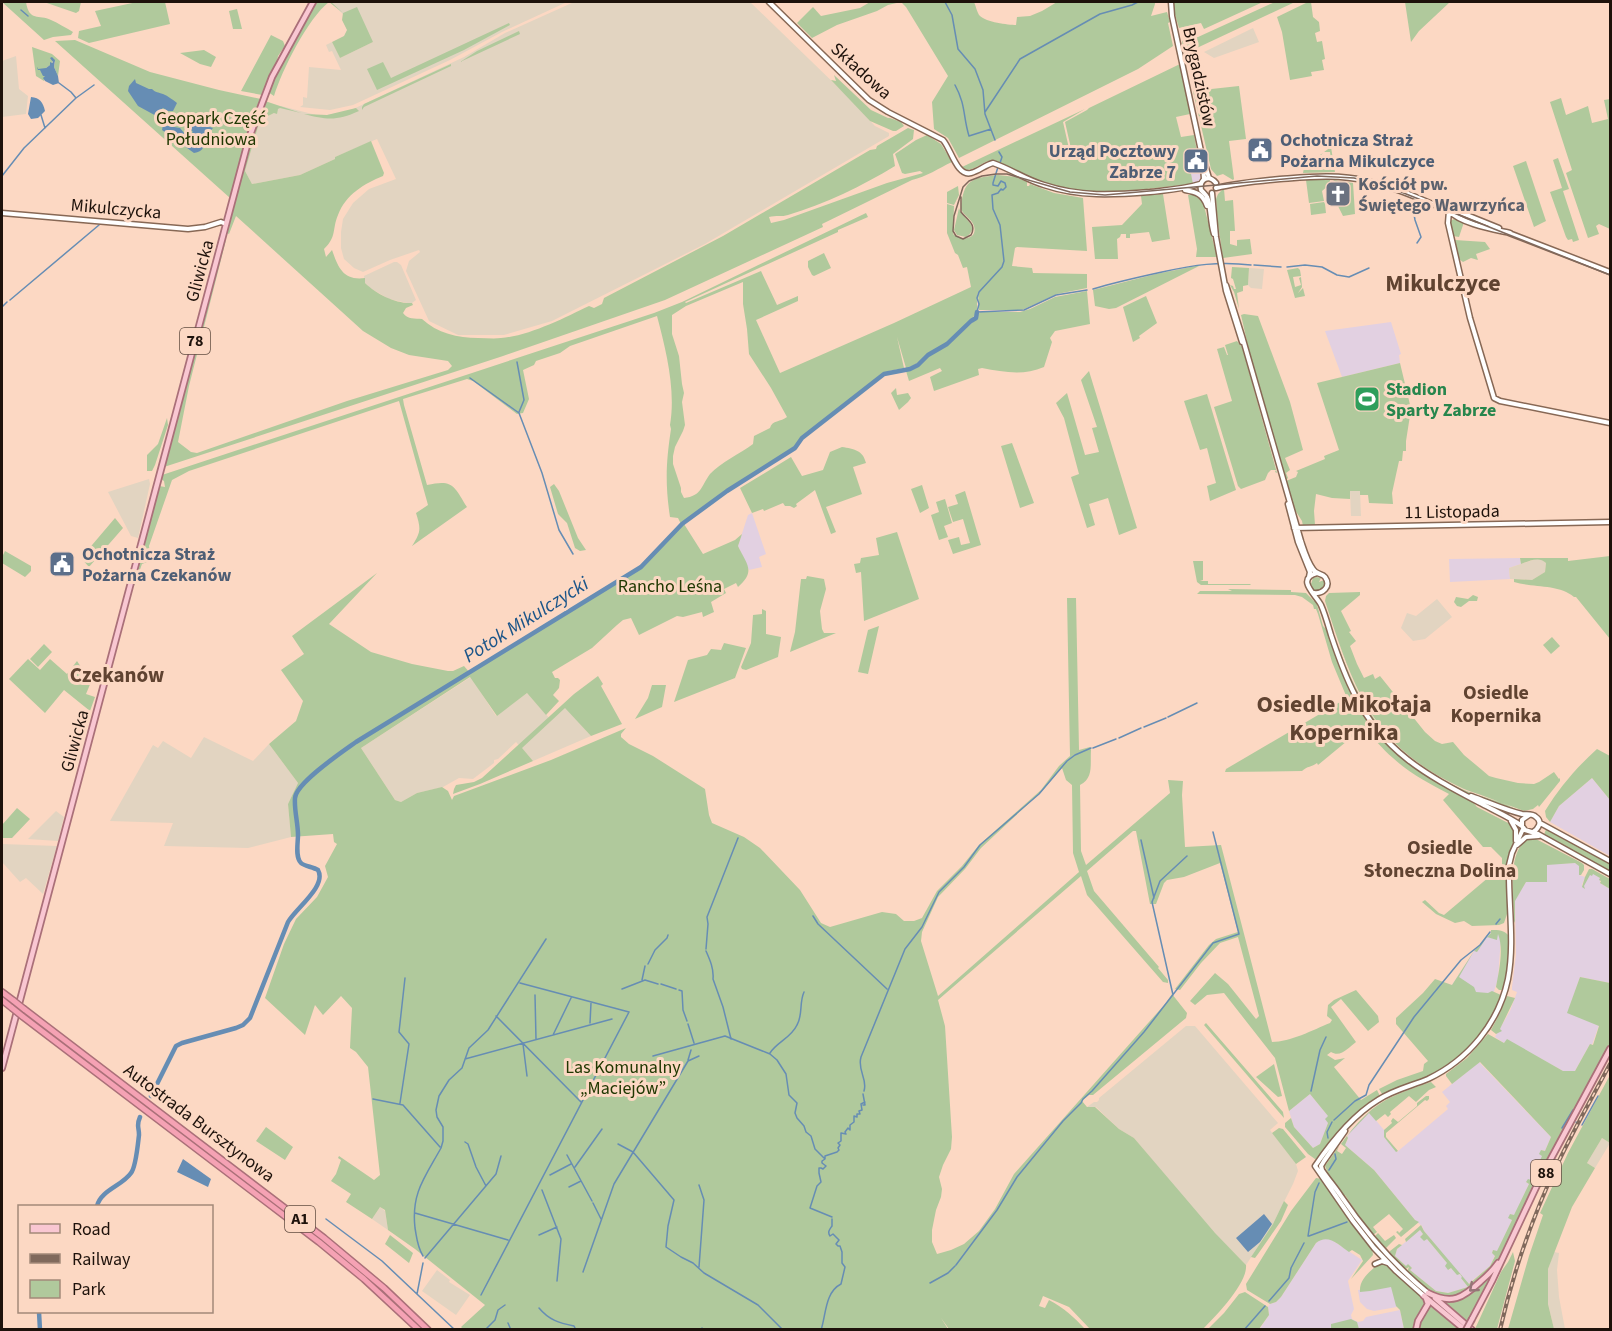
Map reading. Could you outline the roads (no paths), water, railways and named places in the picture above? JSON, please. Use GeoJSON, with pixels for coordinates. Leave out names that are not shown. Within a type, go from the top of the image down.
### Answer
{"type":"FeatureCollection","features":[{"type":"Feature","properties":{"kind":"highway","name":"Autostrada Bursztynowa"},"geometry":{"type":"LineString","coordinates":[[2,992],[22,1016],[326,1248],[372,1285],[419,1329]]}},
{"type":"Feature","properties":{"kind":"highway","name":"Autostrada Bursztynowa"},"geometry":{"type":"LineString","coordinates":[[2,1000],[24,1009],[324,1238],[384,1287],[428,1329]]}},
{"type":"Feature","properties":{"kind":"main road","name":"Gliwicka"},"geometry":{"type":"LineString","coordinates":[[2,1068],[249,138],[268,86],[313,2]]}},
{"type":"Feature","properties":{"kind":"main road","name":"Składowa"},"geometry":{"type":"LineString","coordinates":[[769,2],[869,100],[885,111],[943,140],[959,169],[965,174],[973,173],[990,164],[996,164],[1046,186],[1080,194],[1112,195],[1183,190]]}},
{"type":"Feature","properties":{"kind":"main road","name":"Brygadzistów"},"geometry":{"type":"LineString","coordinates":[[1171,2],[1172,16],[1207,178]]}},
{"type":"Feature","properties":{"kind":"main road"},"geometry":{"type":"LineString","coordinates":[[1183,190],[1200,184],[1207,178],[1216,185],[1313,176],[1349,177],[1382,185],[1449,211],[1457,211],[1611,272]]}},
{"type":"Feature","properties":{"kind":"main road"},"geometry":{"type":"LineString","coordinates":[[1200,184],[1200,190]]}},
{"type":"Feature","properties":{"kind":"main road"},"geometry":{"type":"LineString","coordinates":[[1216,185],[1212,193],[1216,237],[1226,285],[1287,495],[1299,548],[1310,572],[1307,585],[1322,607],[1348,681],[1361,707],[1390,745],[1412,764],[1526,830],[1542,836],[1611,874]]}},
{"type":"Feature","properties":{"kind":"main road"},"geometry":{"type":"LineString","coordinates":[[1183,190],[1200,190],[1206,194],[1211,225],[1216,237]]}},
{"type":"Feature","properties":{"kind":"main road"},"geometry":{"type":"LineString","coordinates":[[1183,190],[1196,192],[1203,197],[1209,212]]}},
{"type":"Feature","properties":{"kind":"main road"},"geometry":{"type":"LineString","coordinates":[[1206,194],[1212,193]]}},
{"type":"Feature","properties":{"kind":"main road"},"geometry":{"type":"LineString","coordinates":[[1449,211],[1448,222],[1467,308],[1494,398],[1611,423]]}},
{"type":"Feature","properties":{"kind":"main road","name":"Mikulczycka"},"geometry":{"type":"LineString","coordinates":[[2,213],[188,229],[220,222],[226,224]]}},
{"type":"Feature","properties":{"kind":"main road","name":"11 Listopada"},"geometry":{"type":"LineString","coordinates":[[1295,528],[1611,522]]}},
{"type":"Feature","properties":{"kind":"main road"},"geometry":{"type":"LineString","coordinates":[[1295,528],[1313,569],[1323,575],[1327,581],[1327,587],[1322,592],[1313,593]]}},
{"type":"Feature","properties":{"kind":"main road"},"geometry":{"type":"LineString","coordinates":[[1309,578],[1317,573]]}},
{"type":"Feature","properties":{"kind":"main road"},"geometry":{"type":"LineString","coordinates":[[1322,592],[1322,607]]}},
{"type":"Feature","properties":{"kind":"main road"},"geometry":{"type":"LineString","coordinates":[[1462,793],[1537,817],[1540,823],[1611,861]]}},
{"type":"Feature","properties":{"kind":"main road"},"geometry":{"type":"LineString","coordinates":[[1468,1329],[1442,1304],[1389,1264],[1356,1226],[1316,1168],[1335,1138],[1368,1107],[1382,1097],[1425,1080],[1449,1067],[1475,1045],[1491,1023],[1502,998],[1509,968],[1510,861],[1526,830],[1524,817],[1529,814]]}},
{"type":"Feature","properties":{"kind":"main road"},"geometry":{"type":"LineString","coordinates":[[1507,817],[1516,830],[1515,848]]}},
{"type":"Feature","properties":{"kind":"main road"},"geometry":{"type":"LineString","coordinates":[[1526,830],[1537,830],[1540,823]]}},
{"type":"Feature","properties":{"kind":"main road"},"geometry":{"type":"LineString","coordinates":[[1515,848],[1526,837],[1542,836]]}},
{"type":"Feature","properties":{"kind":"main road","name":"88"},"geometry":{"type":"LineString","coordinates":[[1473,1320],[1539,1181],[1611,1049]]}},
{"type":"Feature","properties":{"kind":"main road","name":"88"},"geometry":{"type":"LineString","coordinates":[[1468,1329],[1494,1283],[1547,1172],[1611,1055]]}},
{"type":"Feature","properties":{"kind":"main road"},"geometry":{"type":"LineString","coordinates":[[1353,1121],[1321,1166],[1325,1174],[1361,1225],[1390,1258],[1433,1303],[1468,1329]]}},
{"type":"Feature","properties":{"kind":"main road"},"geometry":{"type":"LineString","coordinates":[[1426,1294],[1445,1299],[1463,1296],[1494,1269],[1506,1251]]}},
{"type":"Feature","properties":{"kind":"main road"},"geometry":{"type":"LineString","coordinates":[[1382,1256],[1419,1286]]}},
{"type":"Feature","properties":{"kind":"main road"},"geometry":{"type":"LineString","coordinates":[[1375,1264],[1382,1261],[1389,1264]]}},
{"type":"Feature","properties":{"kind":"main road"},"geometry":{"type":"LineString","coordinates":[[1416,1329],[1426,1307],[1426,1294]]}},
{"type":"Feature","properties":{"kind":"main road"},"geometry":{"type":"LineString","coordinates":[[1426,1307],[1433,1303],[1442,1304]]}},
{"type":"Feature","properties":{"kind":"water"},"geometry":{"type":"Polygon","coordinates":[[[50,58],[55,60],[54,67],[59,83],[53,85],[45,81],[43,78],[45,76],[37,68],[46,68],[50,62],[53,62],[50,58]]]}},
{"type":"Feature","properties":{"kind":"water"},"geometry":{"type":"Polygon","coordinates":[[[135,79],[136,83],[165,95],[177,103],[173,111],[163,108],[159,111],[162,118],[160,118],[138,106],[128,91],[135,79]]]}},
{"type":"Feature","properties":{"kind":"water"},"geometry":{"type":"Polygon","coordinates":[[[31,97],[39,99],[45,111],[38,118],[31,119],[28,114],[31,97]]]}},
{"type":"Feature","properties":{"kind":"water"},"geometry":{"type":"Polygon","coordinates":[[[194,122],[213,128],[202,149],[194,153],[162,130],[163,125],[180,128],[187,140],[193,132],[190,129],[194,122]]]}},
{"type":"Feature","properties":{"kind":"water"},"geometry":{"type":"Polygon","coordinates":[[[183,1159],[211,1179],[208,1187],[177,1172],[183,1159]]]}},
{"type":"Feature","properties":{"kind":"water"},"geometry":{"type":"Polygon","coordinates":[[[1264,1214],[1272,1224],[1260,1242],[1248,1252],[1236,1238],[1264,1214]]]}},
{"type":"Feature","properties":{"kind":"waterway","name":"Potok Mikulczycki"},"geometry":{"type":"LineString","coordinates":[[945,2],[952,15],[958,49],[975,69],[983,90],[985,114],[995,140]]}},
{"type":"Feature","properties":{"kind":"waterway"},"geometry":{"type":"LineString","coordinates":[[985,112],[1020,59],[1100,14],[1138,2]]}},
{"type":"Feature","properties":{"kind":"waterway"},"geometry":{"type":"LineString","coordinates":[[21,10],[28,16]]}},
{"type":"Feature","properties":{"kind":"waterway"},"geometry":{"type":"LineString","coordinates":[[59,83],[76,98]]}},
{"type":"Feature","properties":{"kind":"waterway"},"geometry":{"type":"LineString","coordinates":[[2,176],[24,148],[76,98],[94,85]]}},
{"type":"Feature","properties":{"kind":"waterway"},"geometry":{"type":"LineString","coordinates":[[955,85],[963,105],[969,136],[991,129]]}},
{"type":"Feature","properties":{"kind":"waterway"},"geometry":{"type":"LineString","coordinates":[[41,115],[45,128]]}},
{"type":"Feature","properties":{"kind":"waterway","name":"Potok Mikulczycki"},"geometry":{"type":"LineString","coordinates":[[999,152],[1002,157],[1000,163]]}},
{"type":"Feature","properties":{"kind":"waterway","name":"Potok Mikulczycki"},"geometry":{"type":"LineString","coordinates":[[998,167],[993,185],[998,186],[1001,181],[1006,187],[992,195],[993,209],[1000,225],[1004,261],[1002,267],[979,292],[977,312],[1024,310],[1056,295],[1087,290]]}},
{"type":"Feature","properties":{"kind":"waterway"},"geometry":{"type":"LineString","coordinates":[[1412,203],[1421,237],[1417,243]]}},
{"type":"Feature","properties":{"kind":"waterway"},"geometry":{"type":"LineString","coordinates":[[10,300],[99,225]]}},
{"type":"Feature","properties":{"kind":"waterway"},"geometry":{"type":"LineString","coordinates":[[1093,289],[1196,266],[1228,263],[1251,265]]}},
{"type":"Feature","properties":{"kind":"waterway"},"geometry":{"type":"LineString","coordinates":[[1254,265],[1281,267]]}},
{"type":"Feature","properties":{"kind":"waterway"},"geometry":{"type":"LineString","coordinates":[[1287,267],[1305,265],[1322,267],[1337,275],[1349,277],[1369,268]]}},
{"type":"Feature","properties":{"kind":"waterway"},"geometry":{"type":"LineString","coordinates":[[2,307],[7,302]]}},
{"type":"Feature","properties":{"kind":"waterway","name":"Potok Mikulczycki"},"geometry":{"type":"LineString","coordinates":[[151,1096],[176,1046],[236,1028],[250,1018],[288,922],[315,890],[320,876],[318,870],[301,863],[297,854],[298,830],[295,807],[297,792],[311,776],[356,742],[641,567],[682,524],[727,491],[795,448],[802,438],[884,374],[910,369],[918,365],[928,355],[947,344],[976,318],[977,312]]}},
{"type":"Feature","properties":{"kind":"waterway"},"geometry":{"type":"LineString","coordinates":[[517,362],[524,400],[519,412]]}},
{"type":"Feature","properties":{"kind":"waterway"},"geometry":{"type":"LineString","coordinates":[[470,378],[519,413],[542,473],[559,530],[573,554]]}},
{"type":"Feature","properties":{"kind":"waterway"},"geometry":{"type":"LineString","coordinates":[[1168,717],[1197,703]]}},
{"type":"Feature","properties":{"kind":"waterway"},"geometry":{"type":"LineString","coordinates":[[1144,727],[1166,718]]}},
{"type":"Feature","properties":{"kind":"waterway"},"geometry":{"type":"LineString","coordinates":[[1119,738],[1141,728]]}},
{"type":"Feature","properties":{"kind":"waterway"},"geometry":{"type":"LineString","coordinates":[[1093,748],[1116,739]]}},
{"type":"Feature","properties":{"kind":"waterway"},"geometry":{"type":"LineString","coordinates":[[864,1091],[865,1083],[860,1067],[861,1057],[905,949],[922,927],[939,892],[964,867],[980,845],[1039,794],[1067,761],[1091,748]]}},
{"type":"Feature","properties":{"kind":"waterway"},"geometry":{"type":"LineString","coordinates":[[956,1265],[997,1210],[1017,1177],[1063,1121],[1144,1032],[1213,943],[1239,934],[1213,832]]}},
{"type":"Feature","properties":{"kind":"waterway"},"geometry":{"type":"LineString","coordinates":[[706,949],[707,917],[738,838]]}},
{"type":"Feature","properties":{"kind":"waterway"},"geometry":{"type":"LineString","coordinates":[[1141,840],[1154,898]]}},
{"type":"Feature","properties":{"kind":"waterway"},"geometry":{"type":"LineString","coordinates":[[1173,995],[1152,902],[1160,881],[1187,856]]}},
{"type":"Feature","properties":{"kind":"waterway"},"geometry":{"type":"LineString","coordinates":[[813,916],[818,924],[887,989]]}},
{"type":"Feature","properties":{"kind":"waterway"},"geometry":{"type":"LineString","coordinates":[[1496,924],[1500,919]]}},
{"type":"Feature","properties":{"kind":"waterway"},"geometry":{"type":"LineString","coordinates":[[1334,1120],[1355,1101],[1366,1095],[1369,1085],[1414,1017],[1461,960],[1480,945],[1490,932]]}},
{"type":"Feature","properties":{"kind":"waterway"},"geometry":{"type":"LineString","coordinates":[[648,964],[655,950],[668,935]]}},
{"type":"Feature","properties":{"kind":"waterway"},"geometry":{"type":"LineString","coordinates":[[423,1256],[418,1246],[415,1228],[415,1205],[417,1195],[443,1141],[443,1127],[436,1110],[439,1096],[449,1080],[462,1068],[469,1048],[488,1030],[546,939]]}},
{"type":"Feature","properties":{"kind":"waterway"},"geometry":{"type":"LineString","coordinates":[[706,951],[731,1039]]}},
{"type":"Feature","properties":{"kind":"waterway"},"geometry":{"type":"LineString","coordinates":[[642,980],[645,966]]}},
{"type":"Feature","properties":{"kind":"waterway"},"geometry":{"type":"LineString","coordinates":[[400,1103],[409,1044],[399,1032],[405,978]]}},
{"type":"Feature","properties":{"kind":"waterway"},"geometry":{"type":"LineString","coordinates":[[622,989],[645,980],[658,984]]}},
{"type":"Feature","properties":{"kind":"waterway"},"geometry":{"type":"LineString","coordinates":[[481,1295],[629,1012],[520,983]]}},
{"type":"Feature","properties":{"kind":"waterway"},"geometry":{"type":"LineString","coordinates":[[661,984],[676,989]]}},
{"type":"Feature","properties":{"kind":"waterway"},"geometry":{"type":"LineString","coordinates":[[679,990],[682,991],[683,1010],[687,1021]]}},
{"type":"Feature","properties":{"kind":"waterway"},"geometry":{"type":"LineString","coordinates":[[770,1053],[797,1025],[804,992]]}},
{"type":"Feature","properties":{"kind":"waterway"},"geometry":{"type":"LineString","coordinates":[[535,995],[536,1039]]}},
{"type":"Feature","properties":{"kind":"waterway"},"geometry":{"type":"LineString","coordinates":[[553,1035],[571,998]]}},
{"type":"Feature","properties":{"kind":"waterway"},"geometry":{"type":"LineString","coordinates":[[590,1023],[591,1003]]}},
{"type":"Feature","properties":{"kind":"waterway"},"geometry":{"type":"LineString","coordinates":[[496,1016],[581,1102]]}},
{"type":"Feature","properties":{"kind":"waterway"},"geometry":{"type":"LineString","coordinates":[[465,1059],[612,1019]]}},
{"type":"Feature","properties":{"kind":"waterway"},"geometry":{"type":"LineString","coordinates":[[688,1024],[694,1043]]}},
{"type":"Feature","properties":{"kind":"waterway"},"geometry":{"type":"LineString","coordinates":[[653,1056],[725,1036],[770,1054],[786,1074],[789,1095],[797,1103],[795,1113],[797,1118],[811,1136],[815,1149],[824,1158]]}},
{"type":"Feature","properties":{"kind":"waterway"},"geometry":{"type":"LineString","coordinates":[[1311,1091],[1320,1050],[1326,1037]]}},
{"type":"Feature","properties":{"kind":"waterway"},"geometry":{"type":"LineString","coordinates":[[523,1044],[527,1076]]}},
{"type":"Feature","properties":{"kind":"waterway"},"geometry":{"type":"LineString","coordinates":[[688,1060],[691,1050]]}},
{"type":"Feature","properties":{"kind":"waterway"},"geometry":{"type":"LineString","coordinates":[[583,1272],[614,1184],[688,1061],[699,1056]]}},
{"type":"Feature","properties":{"kind":"waterway"},"geometry":{"type":"LineString","coordinates":[[863,1094],[865,1105],[863,1105]]}},
{"type":"Feature","properties":{"kind":"waterway"},"geometry":{"type":"LineString","coordinates":[[1582,1125],[1598,1096]]}},
{"type":"Feature","properties":{"kind":"waterway"},"geometry":{"type":"LineString","coordinates":[[373,1099],[403,1105],[440,1147]]}},
{"type":"Feature","properties":{"kind":"waterway"},"geometry":{"type":"LineString","coordinates":[[832,1217],[810,1208],[817,1186],[821,1182],[819,1168],[823,1169],[826,1166],[822,1163],[825,1156],[839,1150],[838,1143],[841,1141],[841,1133],[846,1134],[848,1128],[850,1130],[854,1116],[857,1117],[857,1114],[860,1114],[861,1104],[865,1102]]}},
{"type":"Feature","properties":{"kind":"waterway"},"geometry":{"type":"LineString","coordinates":[[1562,1128],[1573,1110]]}},
{"type":"Feature","properties":{"kind":"waterway","name":"Potok Mikulczycki"},"geometry":{"type":"LineString","coordinates":[[97,1205],[107,1192],[133,1170],[140,1117]]}},
{"type":"Feature","properties":{"kind":"waterway"},"geometry":{"type":"LineString","coordinates":[[1328,1138],[1327,1132],[1332,1122]]}},
{"type":"Feature","properties":{"kind":"waterway"},"geometry":{"type":"LineString","coordinates":[[575,1167],[602,1129]]}},
{"type":"Feature","properties":{"kind":"waterway"},"geometry":{"type":"LineString","coordinates":[[465,1142],[468,1144],[486,1186]]}},
{"type":"Feature","properties":{"kind":"waterway"},"geometry":{"type":"LineString","coordinates":[[618,1144],[633,1152],[674,1200],[666,1247],[758,1305],[783,1330]]}},
{"type":"Feature","properties":{"kind":"waterway"},"geometry":{"type":"LineString","coordinates":[[1329,1170],[1336,1159],[1335,1154]]}},
{"type":"Feature","properties":{"kind":"waterway"},"geometry":{"type":"LineString","coordinates":[[567,1155],[592,1201]]}},
{"type":"Feature","properties":{"kind":"waterway"},"geometry":{"type":"LineString","coordinates":[[425,1258],[496,1174],[501,1156]]}},
{"type":"Feature","properties":{"kind":"waterway"},"geometry":{"type":"LineString","coordinates":[[550,1175],[571,1164]]}},
{"type":"Feature","properties":{"kind":"waterway"},"geometry":{"type":"LineString","coordinates":[[569,1187],[581,1181]]}},
{"type":"Feature","properties":{"kind":"waterway"},"geometry":{"type":"LineString","coordinates":[[1308,1236],[1315,1192],[1319,1183]]}},
{"type":"Feature","properties":{"kind":"waterway"},"geometry":{"type":"LineString","coordinates":[[699,1185],[704,1200],[699,1267]]}},
{"type":"Feature","properties":{"kind":"waterway"},"geometry":{"type":"LineString","coordinates":[[542,1190],[561,1239],[557,1281]]}},
{"type":"Feature","properties":{"kind":"waterway"},"geometry":{"type":"LineString","coordinates":[[593,1203],[601,1219]]}},
{"type":"Feature","properties":{"kind":"waterway"},"geometry":{"type":"LineString","coordinates":[[415,1213],[508,1240]]}},
{"type":"Feature","properties":{"kind":"waterway"},"geometry":{"type":"LineString","coordinates":[[326,1219],[382,1261],[455,1330]]}},
{"type":"Feature","properties":{"kind":"waterway"},"geometry":{"type":"LineString","coordinates":[[821,1330],[829,1298],[841,1284],[845,1267],[842,1263],[840,1246],[836,1244],[839,1240],[833,1234],[830,1236],[829,1233],[832,1219]]}},
{"type":"Feature","properties":{"kind":"waterway"},"geometry":{"type":"LineString","coordinates":[[1309,1236],[1347,1222]]}},
{"type":"Feature","properties":{"kind":"waterway"},"geometry":{"type":"LineString","coordinates":[[539,1235],[557,1227]]}},
{"type":"Feature","properties":{"kind":"waterway"},"geometry":{"type":"LineString","coordinates":[[1269,1301],[1289,1278],[1291,1268],[1304,1243]]}},
{"type":"Feature","properties":{"kind":"waterway"},"geometry":{"type":"LineString","coordinates":[[417,1294],[423,1263]]}},
{"type":"Feature","properties":{"kind":"waterway"},"geometry":{"type":"LineString","coordinates":[[930,1283],[948,1273],[955,1266]]}},
{"type":"Feature","properties":{"kind":"waterway"},"geometry":{"type":"LineString","coordinates":[[485,1330],[495,1320],[498,1310],[505,1305]]}},
{"type":"Feature","properties":{"kind":"waterway"},"geometry":{"type":"LineString","coordinates":[[1244,1330],[1265,1306]]}},
{"type":"Feature","properties":{"kind":"waterway"},"geometry":{"type":"LineString","coordinates":[[539,1308],[551,1318],[574,1326],[576,1330]]}},
{"type":"Feature","properties":{"kind":"waterway","name":"Potok Mikulczycki"},"geometry":{"type":"LineString","coordinates":[[39,1313],[40,1330]]}},
{"type":"Feature","properties":{"kind":"waterway"},"geometry":{"type":"LineString","coordinates":[[508,1323],[511,1330]]}},
{"type":"Feature","properties":{"kind":"tram line"},"geometry":{"type":"LineString","coordinates":[[961,197],[961,212],[973,228],[971,235],[963,239],[956,236],[953,231],[954,216],[963,187],[969,181],[982,176],[1007,174],[1070,192],[1105,195],[1317,176],[1354,178],[1386,186],[1610,275]]}},
{"type":"Feature","properties":{"kind":"railway"},"geometry":{"type":"LineString","coordinates":[[1500,1330],[1517,1267],[1539,1205],[1563,1152],[1610,1064]]}},
{"type":"Feature","properties":{"kind":"place","name":"Ochotnicza Straż Pożarna Mikulczyce"},"geometry":{"type":"Point","coordinates":[1260,150]}},
{"type":"Feature","properties":{"kind":"place","name":"Urząd Pocztowy Zabrze 7"},"geometry":{"type":"Point","coordinates":[1196,161]}},
{"type":"Feature","properties":{"kind":"place","name":"Kościół pw. Świętego Wawrzyńca"},"geometry":{"type":"Point","coordinates":[1338,194]}},
{"type":"Feature","properties":{"kind":"place","name":"Stadion Sparty Zabrze"},"geometry":{"type":"Point","coordinates":[1367,399]}},
{"type":"Feature","properties":{"kind":"place","name":"Ochotnicza Straż Pożarna Czekanów"},"geometry":{"type":"Point","coordinates":[62,564]}},
{"type":"Feature","properties":{"kind":"district","name":"Mikulczyce"},"geometry":{"type":"Point","coordinates":[1443,283]}},
{"type":"Feature","properties":{"kind":"district","name":"Czekanów"},"geometry":{"type":"Point","coordinates":[117,675]}},
{"type":"Feature","properties":{"kind":"district","name":"Osiedle Kopernika"},"geometry":{"type":"Point","coordinates":[1496,704]}},
{"type":"Feature","properties":{"kind":"district","name":"Osiedle Mikołaja Kopernika"},"geometry":{"type":"Point","coordinates":[1344,718]}},
{"type":"Feature","properties":{"kind":"district","name":"Osiedle Słoneczna Dolina"},"geometry":{"type":"Point","coordinates":[1440,860]}},
{"type":"Feature","properties":{"kind":"park label","name":"Geopark Część Południowa"},"geometry":{"type":"Point","coordinates":[211,128]}},
{"type":"Feature","properties":{"kind":"park label","name":"Rancho Leśna"},"geometry":{"type":"Point","coordinates":[670,586]}},
{"type":"Feature","properties":{"kind":"park label","name":"Las Komunalny „Maciejów”"},"geometry":{"type":"Point","coordinates":[623,1077]}}]}
